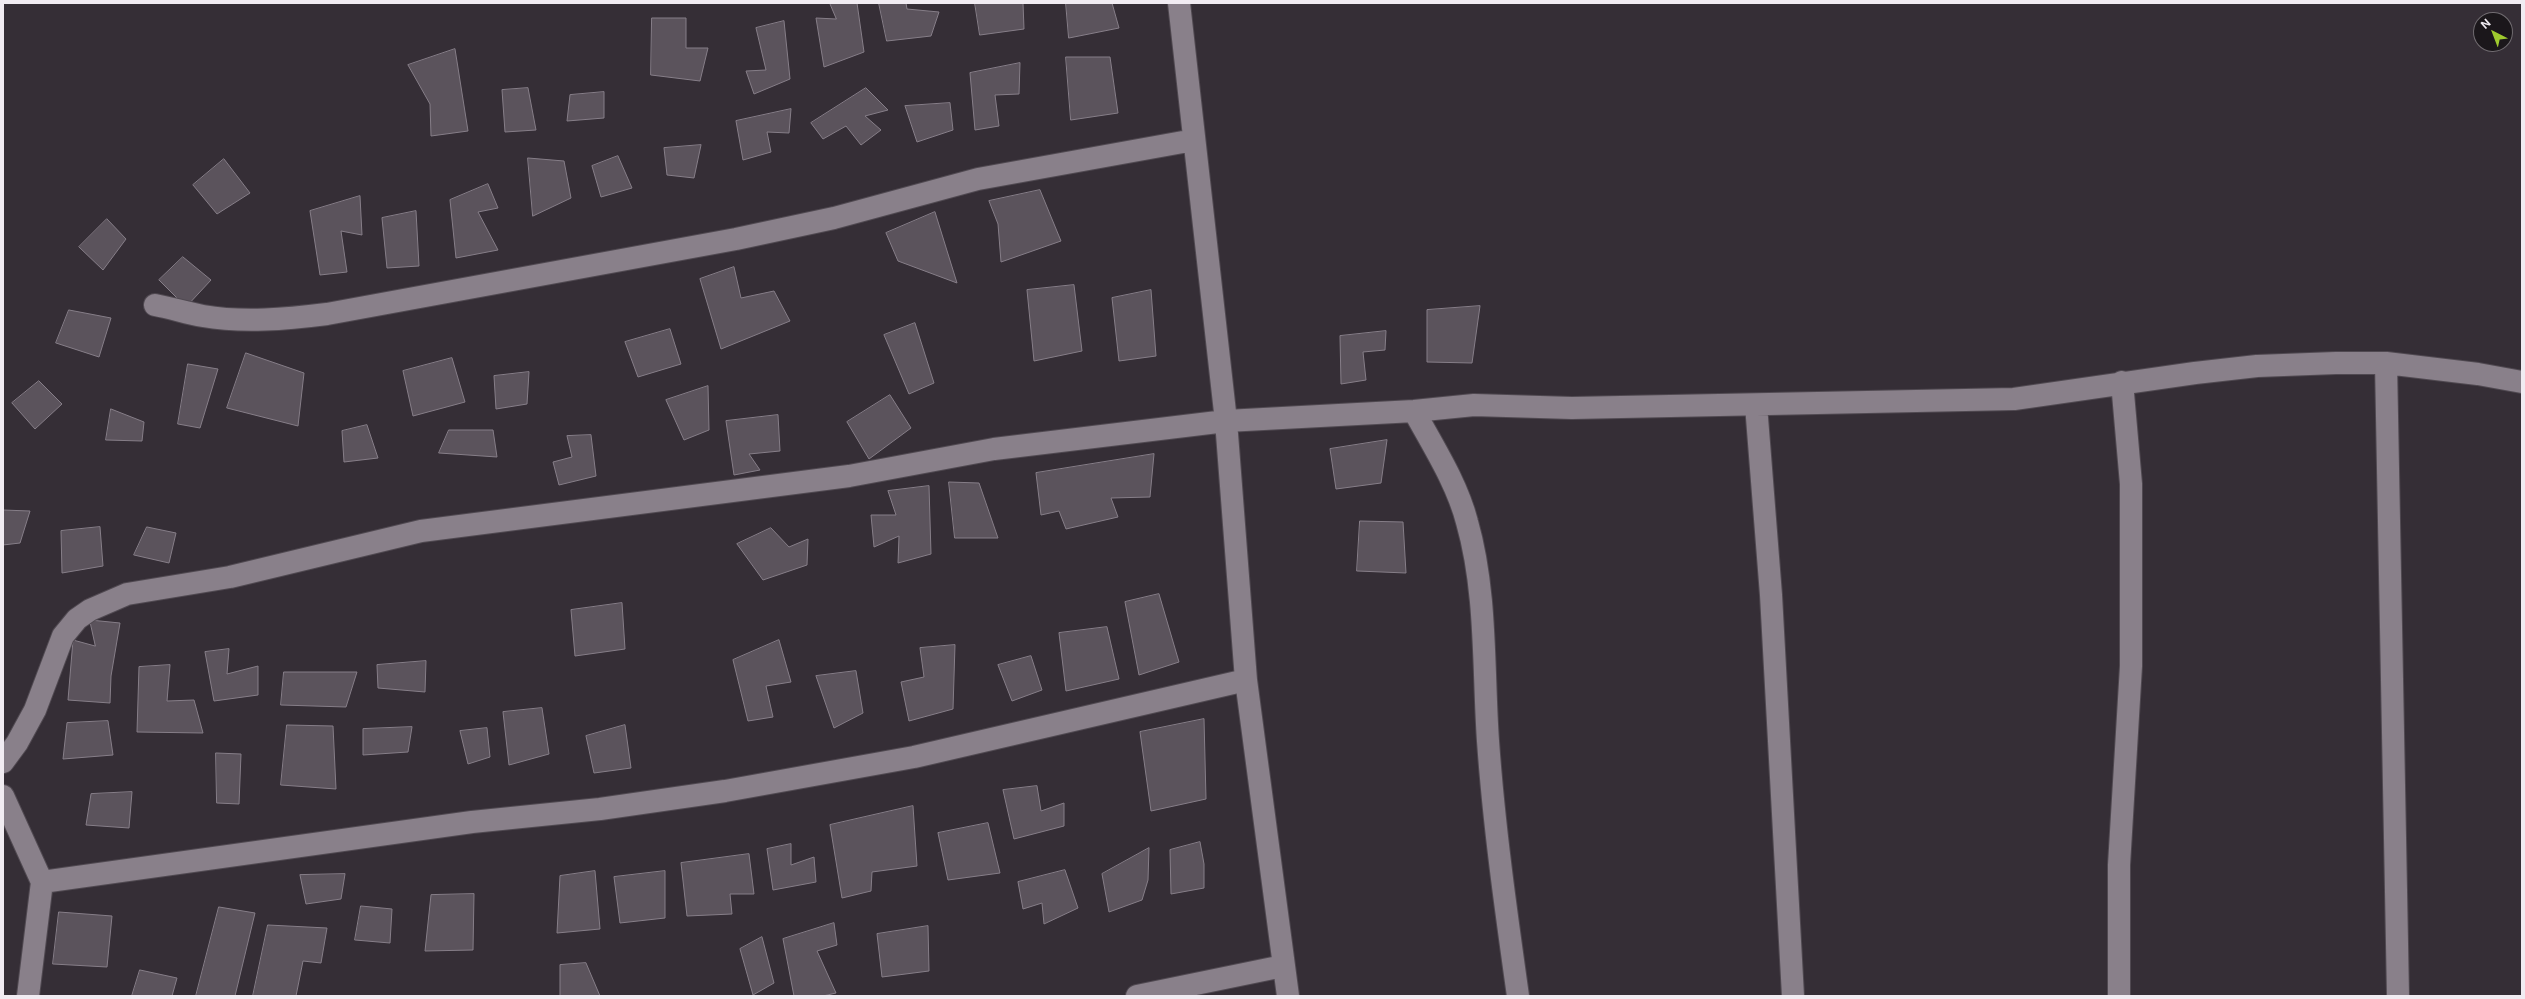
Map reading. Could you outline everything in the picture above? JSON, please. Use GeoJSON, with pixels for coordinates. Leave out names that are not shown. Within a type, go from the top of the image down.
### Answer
{"type":"FeatureCollection","features":[{"type":"Feature","properties":{"kind":"street"},"geometry":{"type":"LineString","coordinates":[[1179,3],[1226,421],[1246,680],[1288,996]]}},
{"type":"Feature","properties":{"kind":"street"},"geometry":{"type":"LineString","coordinates":[[155,305],[203,316],[240,318],[286,319],[327,314],[736,239],[834,218],[978,179],[1194,140]]}},
{"type":"Feature","properties":{"kind":"street"},"geometry":{"type":"LineString","coordinates":[[3,762],[17,743],[35,710],[63,636],[77,619],[90,610],[128,594],[230,576],[421,531],[849,476],[994,449],[1226,421],[1414,411],[1474,405],[1572,408],[2014,400],[2122,382],[2257,366],[2386,363],[2478,374],[2522,382]]}},
{"type":"Feature","properties":{"kind":"street"},"geometry":{"type":"LineString","coordinates":[[2386,363],[2398,996]]}},
{"type":"Feature","properties":{"kind":"street"},"geometry":{"type":"LineString","coordinates":[[2118,996],[2118,865],[2131,666],[2131,484],[2122,382]]}},
{"type":"Feature","properties":{"kind":"street"},"geometry":{"type":"LineString","coordinates":[[1756,405],[1772,611],[1794,996]]}},
{"type":"Feature","properties":{"kind":"street"},"geometry":{"type":"LineString","coordinates":[[1414,411],[1456,491],[1467,522],[1477,568],[1491,765],[1501,872],[1518,996]]}},
{"type":"Feature","properties":{"kind":"street"},"geometry":{"type":"LineString","coordinates":[[42,882],[472,822],[600,808],[725,791],[914,757],[1246,680]]}},
{"type":"Feature","properties":{"kind":"street"},"geometry":{"type":"LineString","coordinates":[[3,796],[42,882],[28,996]]}},
{"type":"Feature","properties":{"kind":"street"},"geometry":{"type":"LineString","coordinates":[[1137,996],[1283,966]]}},
{"type":"Feature","properties":{"kind":"building"},"geometry":{"type":"Polygon","coordinates":[[[830,3],[857,3],[864,52],[824,67],[816,18],[836,19],[830,3]]]}},
{"type":"Feature","properties":{"kind":"building"},"geometry":{"type":"Polygon","coordinates":[[[879,3],[906,3],[907,9],[939,12],[931,36],[887,41],[879,3]]]}},
{"type":"Feature","properties":{"kind":"building"},"geometry":{"type":"Polygon","coordinates":[[[975,3],[1023,3],[1024,29],[980,35],[975,3]]]}},
{"type":"Feature","properties":{"kind":"building"},"geometry":{"type":"Polygon","coordinates":[[[1066,3],[1112,3],[1119,28],[1069,38],[1066,3]]]}},
{"type":"Feature","properties":{"kind":"building"},"geometry":{"type":"Polygon","coordinates":[[[652,18],[686,18],[686,48],[708,48],[700,81],[651,75],[652,18]]]}},
{"type":"Feature","properties":{"kind":"building"},"geometry":{"type":"Polygon","coordinates":[[[784,21],[790,79],[754,94],[746,71],[766,70],[756,28],[784,21]]]}},
{"type":"Feature","properties":{"kind":"building"},"geometry":{"type":"Polygon","coordinates":[[[455,49],[468,131],[431,136],[430,104],[408,65],[455,49]]]}},
{"type":"Feature","properties":{"kind":"building"},"geometry":{"type":"Polygon","coordinates":[[[1066,57],[1110,57],[1118,113],[1071,120],[1066,57]]]}},
{"type":"Feature","properties":{"kind":"building"},"geometry":{"type":"Polygon","coordinates":[[[1020,63],[1019,94],[995,95],[999,126],[975,130],[970,73],[1020,63]]]}},
{"type":"Feature","properties":{"kind":"building"},"geometry":{"type":"Polygon","coordinates":[[[528,88],[536,130],[505,132],[502,90],[528,88]]]}},
{"type":"Feature","properties":{"kind":"building"},"geometry":{"type":"Polygon","coordinates":[[[866,88],[888,110],[865,116],[881,130],[861,145],[846,126],[823,139],[811,123],[866,88]]]}},
{"type":"Feature","properties":{"kind":"building"},"geometry":{"type":"Polygon","coordinates":[[[604,92],[604,118],[567,121],[570,95],[604,92]]]}},
{"type":"Feature","properties":{"kind":"building"},"geometry":{"type":"Polygon","coordinates":[[[950,103],[953,130],[917,142],[905,106],[950,103]]]}},
{"type":"Feature","properties":{"kind":"building"},"geometry":{"type":"Polygon","coordinates":[[[791,109],[789,133],[767,132],[771,152],[743,160],[736,121],[791,109]]]}},
{"type":"Feature","properties":{"kind":"building"},"geometry":{"type":"Polygon","coordinates":[[[701,145],[694,178],[667,175],[664,148],[701,145]]]}},
{"type":"Feature","properties":{"kind":"building"},"geometry":{"type":"Polygon","coordinates":[[[618,156],[632,188],[601,197],[592,166],[618,156]]]}},
{"type":"Feature","properties":{"kind":"building"},"geometry":{"type":"Polygon","coordinates":[[[528,158],[564,161],[571,198],[533,216],[528,158]]]}},
{"type":"Feature","properties":{"kind":"building"},"geometry":{"type":"Polygon","coordinates":[[[224,159],[250,193],[217,214],[193,185],[224,159]]]}},
{"type":"Feature","properties":{"kind":"building"},"geometry":{"type":"Polygon","coordinates":[[[488,184],[498,208],[478,212],[498,250],[456,258],[450,200],[488,184]]]}},
{"type":"Feature","properties":{"kind":"building"},"geometry":{"type":"Polygon","coordinates":[[[1040,190],[1061,241],[1001,262],[998,224],[989,201],[1040,190]]]}},
{"type":"Feature","properties":{"kind":"building"},"geometry":{"type":"Polygon","coordinates":[[[360,196],[362,235],[341,231],[347,272],[320,275],[310,211],[360,196]]]}},
{"type":"Feature","properties":{"kind":"building"},"geometry":{"type":"Polygon","coordinates":[[[416,211],[419,266],[387,268],[382,218],[416,211]]]}},
{"type":"Feature","properties":{"kind":"building"},"geometry":{"type":"Polygon","coordinates":[[[935,212],[957,283],[898,261],[886,233],[935,212]]]}},
{"type":"Feature","properties":{"kind":"building"},"geometry":{"type":"Polygon","coordinates":[[[107,219],[126,239],[103,270],[79,247],[107,219]]]}},
{"type":"Feature","properties":{"kind":"building"},"geometry":{"type":"Polygon","coordinates":[[[183,257],[211,280],[186,307],[159,280],[183,257]]]}},
{"type":"Feature","properties":{"kind":"building"},"geometry":{"type":"Polygon","coordinates":[[[734,267],[741,298],[774,291],[790,321],[721,349],[700,279],[734,267]]]}},
{"type":"Feature","properties":{"kind":"building"},"geometry":{"type":"Polygon","coordinates":[[[1074,285],[1082,351],[1034,361],[1027,290],[1074,285]]]}},
{"type":"Feature","properties":{"kind":"building"},"geometry":{"type":"Polygon","coordinates":[[[1151,290],[1156,356],[1119,361],[1112,298],[1151,290]]]}},
{"type":"Feature","properties":{"kind":"building"},"geometry":{"type":"Polygon","coordinates":[[[1480,306],[1472,363],[1427,362],[1427,310],[1480,306]]]}},
{"type":"Feature","properties":{"kind":"building"},"geometry":{"type":"Polygon","coordinates":[[[69,310],[111,318],[99,357],[56,343],[69,310]]]}},
{"type":"Feature","properties":{"kind":"building"},"geometry":{"type":"Polygon","coordinates":[[[915,323],[934,383],[909,394],[884,335],[915,323]]]}},
{"type":"Feature","properties":{"kind":"building"},"geometry":{"type":"Polygon","coordinates":[[[670,329],[681,364],[638,377],[625,342],[670,329]]]}},
{"type":"Feature","properties":{"kind":"building"},"geometry":{"type":"Polygon","coordinates":[[[1386,331],[1385,350],[1363,352],[1366,380],[1341,384],[1340,336],[1386,331]]]}},
{"type":"Feature","properties":{"kind":"building"},"geometry":{"type":"Polygon","coordinates":[[[246,353],[304,373],[298,426],[227,408],[246,353]]]}},
{"type":"Feature","properties":{"kind":"building"},"geometry":{"type":"Polygon","coordinates":[[[452,358],[465,402],[413,416],[403,371],[452,358]]]}},
{"type":"Feature","properties":{"kind":"building"},"geometry":{"type":"Polygon","coordinates":[[[188,364],[218,369],[200,428],[178,424],[188,364]]]}},
{"type":"Feature","properties":{"kind":"building"},"geometry":{"type":"Polygon","coordinates":[[[529,372],[527,404],[496,409],[494,376],[529,372]]]}},
{"type":"Feature","properties":{"kind":"building"},"geometry":{"type":"Polygon","coordinates":[[[39,381],[62,404],[35,429],[12,403],[39,381]]]}},
{"type":"Feature","properties":{"kind":"building"},"geometry":{"type":"Polygon","coordinates":[[[708,386],[709,430],[684,440],[666,400],[708,386]]]}},
{"type":"Feature","properties":{"kind":"building"},"geometry":{"type":"Polygon","coordinates":[[[890,395],[911,428],[869,459],[847,422],[890,395]]]}},
{"type":"Feature","properties":{"kind":"building"},"geometry":{"type":"Polygon","coordinates":[[[111,409],[144,422],[142,441],[106,440],[111,409]]]}},
{"type":"Feature","properties":{"kind":"building"},"geometry":{"type":"Polygon","coordinates":[[[778,415],[780,451],[749,454],[760,470],[734,475],[726,421],[778,415]]]}},
{"type":"Feature","properties":{"kind":"building"},"geometry":{"type":"Polygon","coordinates":[[[367,425],[378,458],[344,462],[342,431],[367,425]]]}},
{"type":"Feature","properties":{"kind":"building"},"geometry":{"type":"Polygon","coordinates":[[[449,430],[493,430],[497,457],[439,453],[449,430]]]}},
{"type":"Feature","properties":{"kind":"building"},"geometry":{"type":"Polygon","coordinates":[[[591,435],[596,476],[559,485],[553,462],[572,457],[567,436],[591,435]]]}},
{"type":"Feature","properties":{"kind":"building"},"geometry":{"type":"Polygon","coordinates":[[[1387,440],[1381,483],[1336,489],[1330,449],[1387,440]]]}},
{"type":"Feature","properties":{"kind":"building"},"geometry":{"type":"Polygon","coordinates":[[[1154,454],[1150,497],[1111,498],[1118,517],[1066,529],[1059,511],[1041,515],[1036,473],[1154,454]]]}},
{"type":"Feature","properties":{"kind":"building"},"geometry":{"type":"Polygon","coordinates":[[[949,482],[979,483],[998,538],[955,538],[949,482]]]}},
{"type":"Feature","properties":{"kind":"building"},"geometry":{"type":"Polygon","coordinates":[[[929,486],[931,554],[898,563],[899,536],[874,547],[871,515],[896,515],[888,491],[929,486]]]}},
{"type":"Feature","properties":{"kind":"building"},"geometry":{"type":"Polygon","coordinates":[[[3,510],[30,511],[20,543],[3,545],[3,510]]]}},
{"type":"Feature","properties":{"kind":"building"},"geometry":{"type":"Polygon","coordinates":[[[1360,521],[1403,522],[1406,573],[1357,571],[1360,521]]]}},
{"type":"Feature","properties":{"kind":"building"},"geometry":{"type":"Polygon","coordinates":[[[100,527],[103,566],[62,573],[61,531],[100,527]]]}},
{"type":"Feature","properties":{"kind":"building"},"geometry":{"type":"Polygon","coordinates":[[[147,527],[176,533],[169,563],[134,555],[147,527]]]}},
{"type":"Feature","properties":{"kind":"building"},"geometry":{"type":"Polygon","coordinates":[[[771,528],[789,547],[808,539],[807,565],[763,580],[737,544],[771,528]]]}},
{"type":"Feature","properties":{"kind":"building"},"geometry":{"type":"Polygon","coordinates":[[[1159,594],[1179,662],[1139,675],[1125,602],[1159,594]]]}},
{"type":"Feature","properties":{"kind":"building"},"geometry":{"type":"Polygon","coordinates":[[[622,603],[625,649],[575,656],[571,610],[622,603]]]}},
{"type":"Feature","properties":{"kind":"building"},"geometry":{"type":"Polygon","coordinates":[[[90,620],[120,623],[111,676],[110,703],[68,700],[73,640],[95,646],[90,620]]]}},
{"type":"Feature","properties":{"kind":"building"},"geometry":{"type":"Polygon","coordinates":[[[1107,627],[1119,679],[1066,691],[1059,633],[1107,627]]]}},
{"type":"Feature","properties":{"kind":"building"},"geometry":{"type":"Polygon","coordinates":[[[779,640],[791,682],[766,686],[773,717],[748,721],[733,660],[779,640]]]}},
{"type":"Feature","properties":{"kind":"building"},"geometry":{"type":"Polygon","coordinates":[[[955,645],[953,709],[909,721],[901,682],[924,677],[920,648],[955,645]]]}},
{"type":"Feature","properties":{"kind":"building"},"geometry":{"type":"Polygon","coordinates":[[[229,649],[227,674],[258,666],[258,695],[214,701],[205,652],[229,649]]]}},
{"type":"Feature","properties":{"kind":"building"},"geometry":{"type":"Polygon","coordinates":[[[1031,656],[1042,690],[1012,701],[998,665],[1031,656]]]}},
{"type":"Feature","properties":{"kind":"building"},"geometry":{"type":"Polygon","coordinates":[[[426,661],[425,692],[378,688],[377,665],[426,661]]]}},
{"type":"Feature","properties":{"kind":"building"},"geometry":{"type":"Polygon","coordinates":[[[170,665],[167,701],[194,700],[203,733],[137,732],[139,667],[170,665]]]}},
{"type":"Feature","properties":{"kind":"building"},"geometry":{"type":"Polygon","coordinates":[[[856,671],[863,713],[834,728],[816,676],[856,671]]]}},
{"type":"Feature","properties":{"kind":"building"},"geometry":{"type":"Polygon","coordinates":[[[284,672],[357,672],[346,707],[281,705],[284,672]]]}},
{"type":"Feature","properties":{"kind":"building"},"geometry":{"type":"Polygon","coordinates":[[[542,708],[549,754],[509,765],[503,712],[542,708]]]}},
{"type":"Feature","properties":{"kind":"building"},"geometry":{"type":"Polygon","coordinates":[[[1204,719],[1206,799],[1151,811],[1140,732],[1204,719]]]}},
{"type":"Feature","properties":{"kind":"building"},"geometry":{"type":"Polygon","coordinates":[[[108,721],[113,755],[63,759],[67,723],[108,721]]]}},
{"type":"Feature","properties":{"kind":"building"},"geometry":{"type":"Polygon","coordinates":[[[287,725],[333,726],[336,789],[281,785],[287,725]]]}},
{"type":"Feature","properties":{"kind":"building"},"geometry":{"type":"Polygon","coordinates":[[[625,725],[631,768],[594,773],[586,736],[625,725]]]}},
{"type":"Feature","properties":{"kind":"building"},"geometry":{"type":"Polygon","coordinates":[[[412,727],[408,752],[363,755],[363,729],[412,727]]]}},
{"type":"Feature","properties":{"kind":"building"},"geometry":{"type":"Polygon","coordinates":[[[487,728],[490,757],[468,764],[460,731],[487,728]]]}},
{"type":"Feature","properties":{"kind":"building"},"geometry":{"type":"Polygon","coordinates":[[[216,753],[241,754],[239,804],[217,803],[216,753]]]}},
{"type":"Feature","properties":{"kind":"building"},"geometry":{"type":"Polygon","coordinates":[[[1037,786],[1041,811],[1064,803],[1064,826],[1014,839],[1003,790],[1037,786]]]}},
{"type":"Feature","properties":{"kind":"building"},"geometry":{"type":"Polygon","coordinates":[[[132,792],[129,828],[86,825],[91,794],[132,792]]]}},
{"type":"Feature","properties":{"kind":"building"},"geometry":{"type":"Polygon","coordinates":[[[913,806],[917,866],[872,872],[871,891],[842,898],[830,825],[913,806]]]}},
{"type":"Feature","properties":{"kind":"building"},"geometry":{"type":"Polygon","coordinates":[[[988,823],[1000,873],[948,880],[938,833],[988,823]]]}},
{"type":"Feature","properties":{"kind":"building"},"geometry":{"type":"Polygon","coordinates":[[[1200,842],[1204,864],[1204,888],[1171,894],[1170,850],[1200,842]]]}},
{"type":"Feature","properties":{"kind":"building"},"geometry":{"type":"Polygon","coordinates":[[[791,844],[791,865],[814,857],[816,882],[773,890],[767,849],[791,844]]]}},
{"type":"Feature","properties":{"kind":"building"},"geometry":{"type":"Polygon","coordinates":[[[1149,848],[1148,880],[1142,900],[1109,912],[1102,874],[1149,848]]]}},
{"type":"Feature","properties":{"kind":"building"},"geometry":{"type":"Polygon","coordinates":[[[749,854],[754,894],[730,894],[732,914],[687,916],[681,863],[749,854]]]}},
{"type":"Feature","properties":{"kind":"building"},"geometry":{"type":"Polygon","coordinates":[[[1065,870],[1078,908],[1044,924],[1042,903],[1023,909],[1018,882],[1065,870]]]}},
{"type":"Feature","properties":{"kind":"building"},"geometry":{"type":"Polygon","coordinates":[[[595,871],[600,929],[557,933],[560,876],[595,871]]]}},
{"type":"Feature","properties":{"kind":"building"},"geometry":{"type":"Polygon","coordinates":[[[665,871],[665,918],[620,923],[614,877],[665,871]]]}},
{"type":"Feature","properties":{"kind":"building"},"geometry":{"type":"Polygon","coordinates":[[[345,874],[341,899],[306,904],[300,875],[345,874]]]}},
{"type":"Feature","properties":{"kind":"building"},"geometry":{"type":"Polygon","coordinates":[[[474,894],[473,950],[425,951],[431,895],[474,894]]]}},
{"type":"Feature","properties":{"kind":"building"},"geometry":{"type":"Polygon","coordinates":[[[361,906],[392,909],[390,943],[355,940],[361,906]]]}},
{"type":"Feature","properties":{"kind":"building"},"geometry":{"type":"Polygon","coordinates":[[[219,907],[255,913],[235,996],[196,996],[219,907]]]}},
{"type":"Feature","properties":{"kind":"building"},"geometry":{"type":"Polygon","coordinates":[[[59,912],[112,916],[107,967],[53,964],[59,912]]]}},
{"type":"Feature","properties":{"kind":"building"},"geometry":{"type":"Polygon","coordinates":[[[834,923],[837,945],[817,951],[836,993],[823,996],[794,996],[783,939],[834,923]]]}},
{"type":"Feature","properties":{"kind":"building"},"geometry":{"type":"Polygon","coordinates":[[[268,925],[327,928],[321,963],[303,961],[296,996],[253,996],[268,925]]]}},
{"type":"Feature","properties":{"kind":"building"},"geometry":{"type":"Polygon","coordinates":[[[928,926],[929,971],[882,977],[877,934],[928,926]]]}},
{"type":"Feature","properties":{"kind":"building"},"geometry":{"type":"Polygon","coordinates":[[[762,937],[774,983],[753,995],[740,949],[762,937]]]}},
{"type":"Feature","properties":{"kind":"building"},"geometry":{"type":"Polygon","coordinates":[[[586,963],[600,996],[560,996],[560,965],[586,963]]]}},
{"type":"Feature","properties":{"kind":"building"},"geometry":{"type":"Polygon","coordinates":[[[140,970],[177,978],[172,996],[132,996],[140,970]]]}}]}
